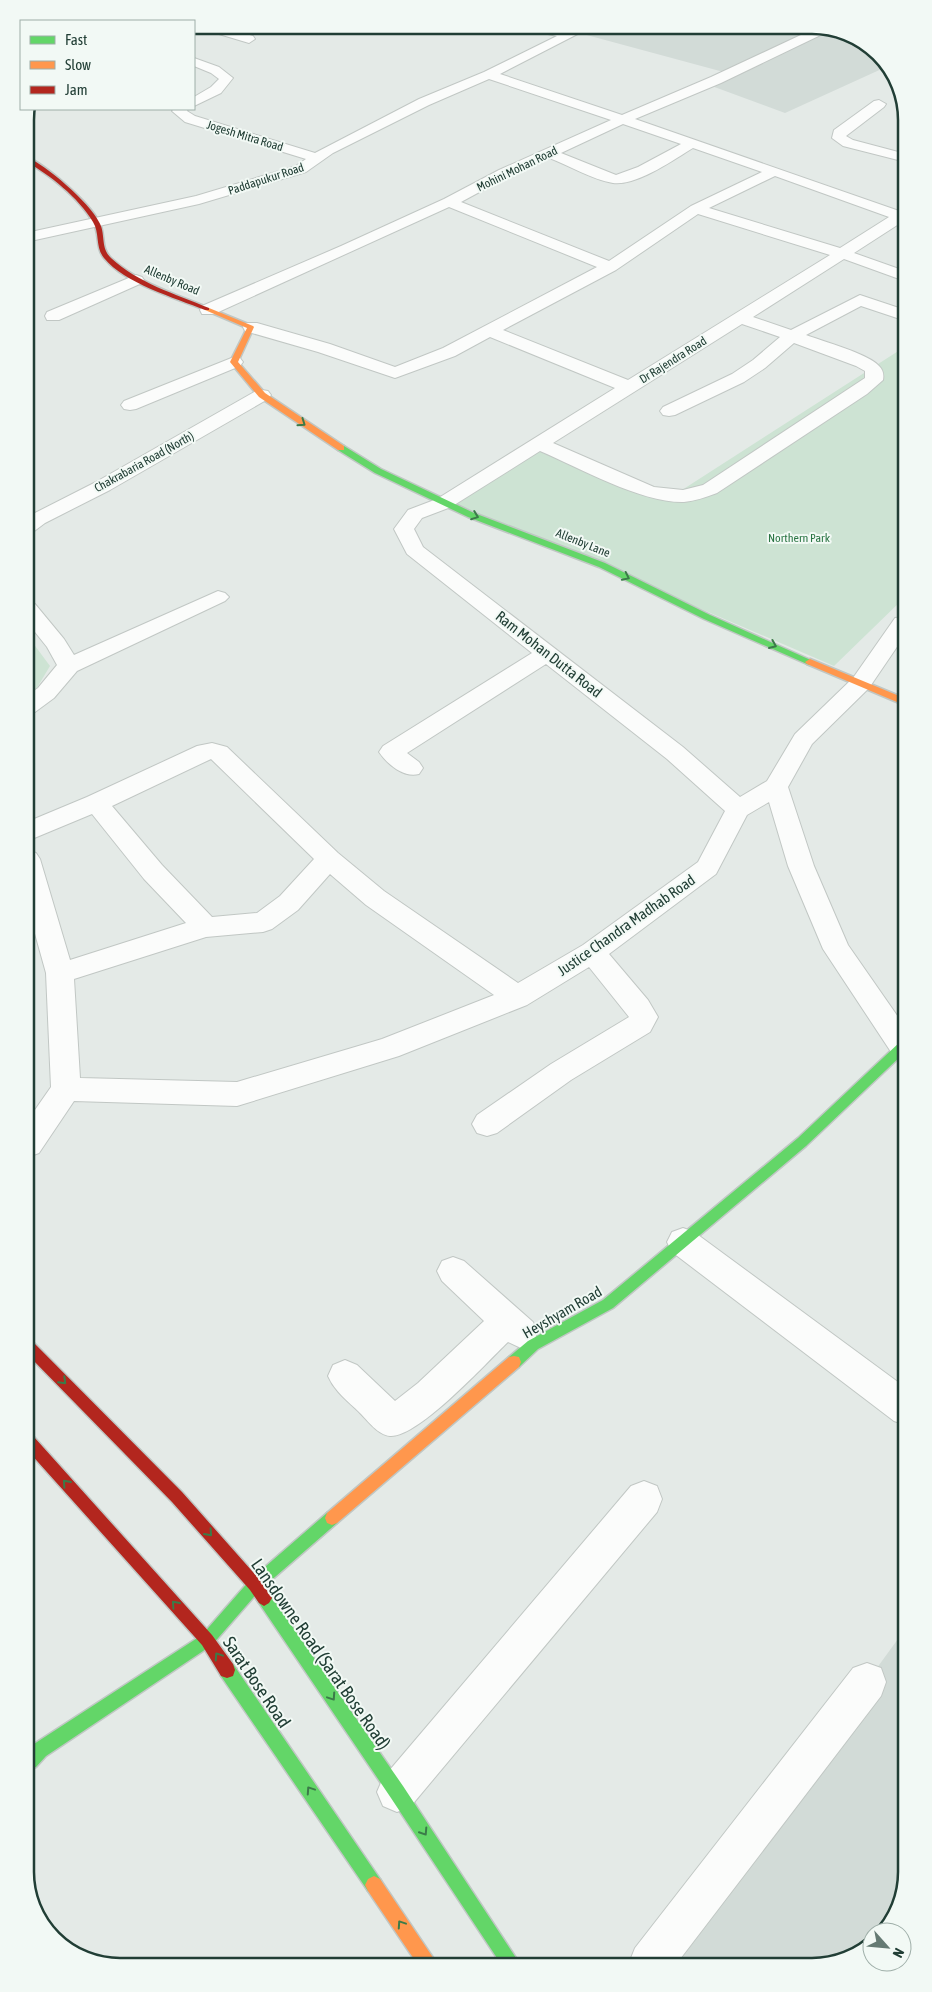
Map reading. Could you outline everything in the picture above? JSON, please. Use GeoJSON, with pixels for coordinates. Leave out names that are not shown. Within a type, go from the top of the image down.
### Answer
{"type":"FeatureCollection","features":[{"type":"Feature","properties":{"kind":"street"},"geometry":{"type":"LineString","coordinates":[[233,34],[249,39]]}},
{"type":"Feature","properties":{"kind":"street"},"geometry":{"type":"LineString","coordinates":[[564,34],[568,35]]}},
{"type":"Feature","properties":{"kind":"street","name":"Mohini Mohan Road"},"geometry":{"type":"LineString","coordinates":[[208,310],[449,202],[504,173],[716,80],[813,34]]}},
{"type":"Feature","properties":{"kind":"street","name":"Paddapukur Road"},"geometry":{"type":"LineString","coordinates":[[34,235],[199,200],[301,169],[328,150],[424,102],[489,75],[568,35]]}},
{"type":"Feature","properties":{"kind":"street","name":"Jogesh Mitra Road"},"geometry":{"type":"LineString","coordinates":[[195,62],[215,70],[227,78],[216,90],[195,101]]}},
{"type":"Feature","properties":{"kind":"street"},"geometry":{"type":"LineString","coordinates":[[489,75],[898,215]]}},
{"type":"Feature","properties":{"kind":"street"},"geometry":{"type":"LineString","coordinates":[[879,104],[839,133],[839,138],[848,143],[898,156]]}},
{"type":"Feature","properties":{"kind":"street","name":"Jogesh Mitra Road"},"geometry":{"type":"LineString","coordinates":[[180,110],[179,111],[190,119],[316,158]]}},
{"type":"Feature","properties":{"kind":"street"},"geometry":{"type":"LineString","coordinates":[[580,139],[623,135],[677,138]]}},
{"type":"Feature","properties":{"kind":"street"},"geometry":{"type":"LineString","coordinates":[[548,154],[618,179],[626,178],[659,162],[692,143]]}},
{"type":"Feature","properties":{"kind":"street","name":"Allenby Road"},"geometry":{"type":"LineString","coordinates":[[34,163],[45,170],[76,198],[97,223],[98,237],[107,258],[136,280],[251,327]]}},
{"type":"Feature","properties":{"kind":"street"},"geometry":{"type":"LineString","coordinates":[[130,406],[234,362],[251,327],[324,348],[395,373],[449,352],[490,331],[610,267],[696,210],[774,171]]}},
{"type":"Feature","properties":{"kind":"street"},"geometry":{"type":"LineString","coordinates":[[842,195],[890,196]]}},
{"type":"Feature","properties":{"kind":"street"},"geometry":{"type":"LineString","coordinates":[[449,202],[610,267]]}},
{"type":"Feature","properties":{"kind":"street"},"geometry":{"type":"LineString","coordinates":[[696,210],[841,254],[898,274]]}},
{"type":"Feature","properties":{"kind":"street","name":"Dr Rajendra Road"},"geometry":{"type":"LineString","coordinates":[[444,503],[898,218]]}},
{"type":"Feature","properties":{"kind":"street"},"geometry":{"type":"LineString","coordinates":[[53,316],[136,280]]}},
{"type":"Feature","properties":{"kind":"street"},"geometry":{"type":"LineString","coordinates":[[668,410],[738,378],[760,364],[792,336],[860,300],[898,314]]}},
{"type":"Feature","properties":{"kind":"street"},"geometry":{"type":"LineString","coordinates":[[538,444],[650,492],[683,496],[697,494],[710,489],[874,380],[875,373],[872,368],[862,362],[741,318]]}},
{"type":"Feature","properties":{"kind":"street"},"geometry":{"type":"LineString","coordinates":[[490,331],[629,387]]}},
{"type":"Feature","properties":{"kind":"street"},"geometry":{"type":"LineString","coordinates":[[234,362],[262,395]]}},
{"type":"Feature","properties":{"kind":"street","name":"Allenby Lane"},"geometry":{"type":"LineString","coordinates":[[262,395],[320,436],[378,471],[444,503],[602,564],[707,617],[898,699]]}},
{"type":"Feature","properties":{"kind":"street","name":"Chakrabaria Road (North)"},"geometry":{"type":"LineString","coordinates":[[34,518],[103,486],[262,395]]}},
{"type":"Feature","properties":{"kind":"street","name":"Ram Mohan Dutta Road"},"geometry":{"type":"LineString","coordinates":[[444,503],[415,514],[404,529],[414,550],[548,653],[674,754],[738,809]]}},
{"type":"Feature","properties":{"kind":"street"},"geometry":{"type":"LineString","coordinates":[[34,702],[46,693],[69,666],[218,597]]}},
{"type":"Feature","properties":{"kind":"street"},"geometry":{"type":"LineString","coordinates":[[34,617],[56,644],[69,666]]}},
{"type":"Feature","properties":{"kind":"street"},"geometry":{"type":"LineString","coordinates":[[738,809],[776,787],[803,739],[861,683],[898,630]]}},
{"type":"Feature","properties":{"kind":"street"},"geometry":{"type":"LineString","coordinates":[[411,768],[392,752],[548,653]]}},
{"type":"Feature","properties":{"kind":"street"},"geometry":{"type":"LineString","coordinates":[[34,829],[96,804],[206,752],[219,753],[329,859],[375,898],[517,997]]}},
{"type":"Feature","properties":{"kind":"street"},"geometry":{"type":"LineString","coordinates":[[776,787],[801,866],[836,949],[898,1038]]}},
{"type":"Feature","properties":{"kind":"street"},"geometry":{"type":"LineString","coordinates":[[96,804],[153,872],[206,927]]}},
{"type":"Feature","properties":{"kind":"street","name":"Justice Chandra Madhab Road"},"geometry":{"type":"LineString","coordinates":[[66,1089],[237,1094],[389,1048],[517,997],[592,952],[708,868],[738,809]]}},
{"type":"Feature","properties":{"kind":"street"},"geometry":{"type":"LineString","coordinates":[[60,973],[206,927],[263,922],[289,903],[329,859]]}},
{"type":"Feature","properties":{"kind":"street"},"geometry":{"type":"LineString","coordinates":[[34,910],[38,938],[60,973],[66,1089],[34,1135]]}},
{"type":"Feature","properties":{"kind":"street"},"geometry":{"type":"LineString","coordinates":[[487,1124],[561,1072],[640,1024],[644,1017],[592,952]]}},
{"type":"Feature","properties":{"kind":"street","name":"Heyshyam Road"},"geometry":{"type":"LineString","coordinates":[[34,1748],[207,1640],[255,1585],[414,1427],[533,1345],[608,1304],[802,1142],[898,1053]]}},
{"type":"Feature","properties":{"kind":"street"},"geometry":{"type":"LineString","coordinates":[[683,1242],[898,1404]]}},
{"type":"Feature","properties":{"kind":"street"},"geometry":{"type":"LineString","coordinates":[[453,1271],[533,1345]]}},
{"type":"Feature","properties":{"kind":"street"},"geometry":{"type":"LineString","coordinates":[[345,1376],[390,1419],[414,1427],[430,1394],[507,1321]]}},
{"type":"Feature","properties":{"kind":"street","name":"Lansdowne Road (Sarat Bose Road)"},"geometry":{"type":"LineString","coordinates":[[34,1352],[177,1497],[255,1585],[397,1792],[507,1958]]}},
{"type":"Feature","properties":{"kind":"street","name":"Sarat Bose Road"},"geometry":{"type":"LineString","coordinates":[[34,1448],[207,1640],[424,1958]]}},
{"type":"Feature","properties":{"kind":"street"},"geometry":{"type":"LineString","coordinates":[[397,1792],[644,1499]]}},
{"type":"Feature","properties":{"kind":"street"},"geometry":{"type":"LineString","coordinates":[[654,1958],[867,1682]]}},
{"type":"Feature","properties":{"kind":"shaded area"},"geometry":{"type":"Polygon","coordinates":[[[583,34],[829,35],[855,45],[873,59],[882,69],[785,113],[709,85],[731,74],[583,34]]]}},
{"type":"Feature","properties":{"kind":"shaded area"},"geometry":{"type":"Polygon","coordinates":[[[898,1639],[898,1883],[892,1905],[882,1922],[862,1922],[862,1941],[840,1954],[812,1958],[666,1958],[898,1639]]]}},
{"type":"Feature","properties":{"kind":"green space","name":"Northern Park"},"geometry":{"type":"Polygon","coordinates":[[[898,351],[898,604],[834,666],[454,503],[539,447],[668,499],[898,351]]]}},
{"type":"Feature","properties":{"kind":"green space"},"geometry":{"type":"Polygon","coordinates":[[[34,644],[50,666],[34,691],[34,644]]]}},
{"type":"Feature","properties":{"kind":"traffic: fast"},"geometry":{"type":"LineString","coordinates":[[341,448],[378,471],[471,515],[602,565],[707,617],[810,662]]}},
{"type":"Feature","properties":{"kind":"traffic: fast"},"geometry":{"type":"LineString","coordinates":[[514,1362],[533,1345],[608,1304],[802,1142],[898,1051]]}},
{"type":"Feature","properties":{"kind":"traffic: fast"},"geometry":{"type":"LineString","coordinates":[[34,1757],[40,1750],[207,1640],[255,1585],[332,1518]]}},
{"type":"Feature","properties":{"kind":"traffic: fast"},"geometry":{"type":"LineString","coordinates":[[264,1598],[397,1792],[507,1958]]}},
{"type":"Feature","properties":{"kind":"traffic: fast"},"geometry":{"type":"LineString","coordinates":[[227,1670],[374,1885]]}},
{"type":"Feature","properties":{"kind":"traffic: slow"},"geometry":{"type":"LineString","coordinates":[[207,309],[251,327],[234,362],[262,395],[341,448]]}},
{"type":"Feature","properties":{"kind":"traffic: slow"},"geometry":{"type":"LineString","coordinates":[[810,662],[898,699]]}},
{"type":"Feature","properties":{"kind":"traffic: slow"},"geometry":{"type":"LineString","coordinates":[[332,1518],[514,1362]]}},
{"type":"Feature","properties":{"kind":"traffic: slow"},"geometry":{"type":"LineString","coordinates":[[374,1885],[424,1958]]}},
{"type":"Feature","properties":{"kind":"traffic: jam"},"geometry":{"type":"LineString","coordinates":[[34,163],[45,170],[76,198],[97,223],[101,249],[107,258],[136,280],[207,309]]}},
{"type":"Feature","properties":{"kind":"traffic: jam"},"geometry":{"type":"LineString","coordinates":[[34,1352],[177,1497],[255,1585],[264,1598]]}},
{"type":"Feature","properties":{"kind":"traffic: jam"},"geometry":{"type":"LineString","coordinates":[[34,1448],[207,1640],[227,1670]]}}]}
